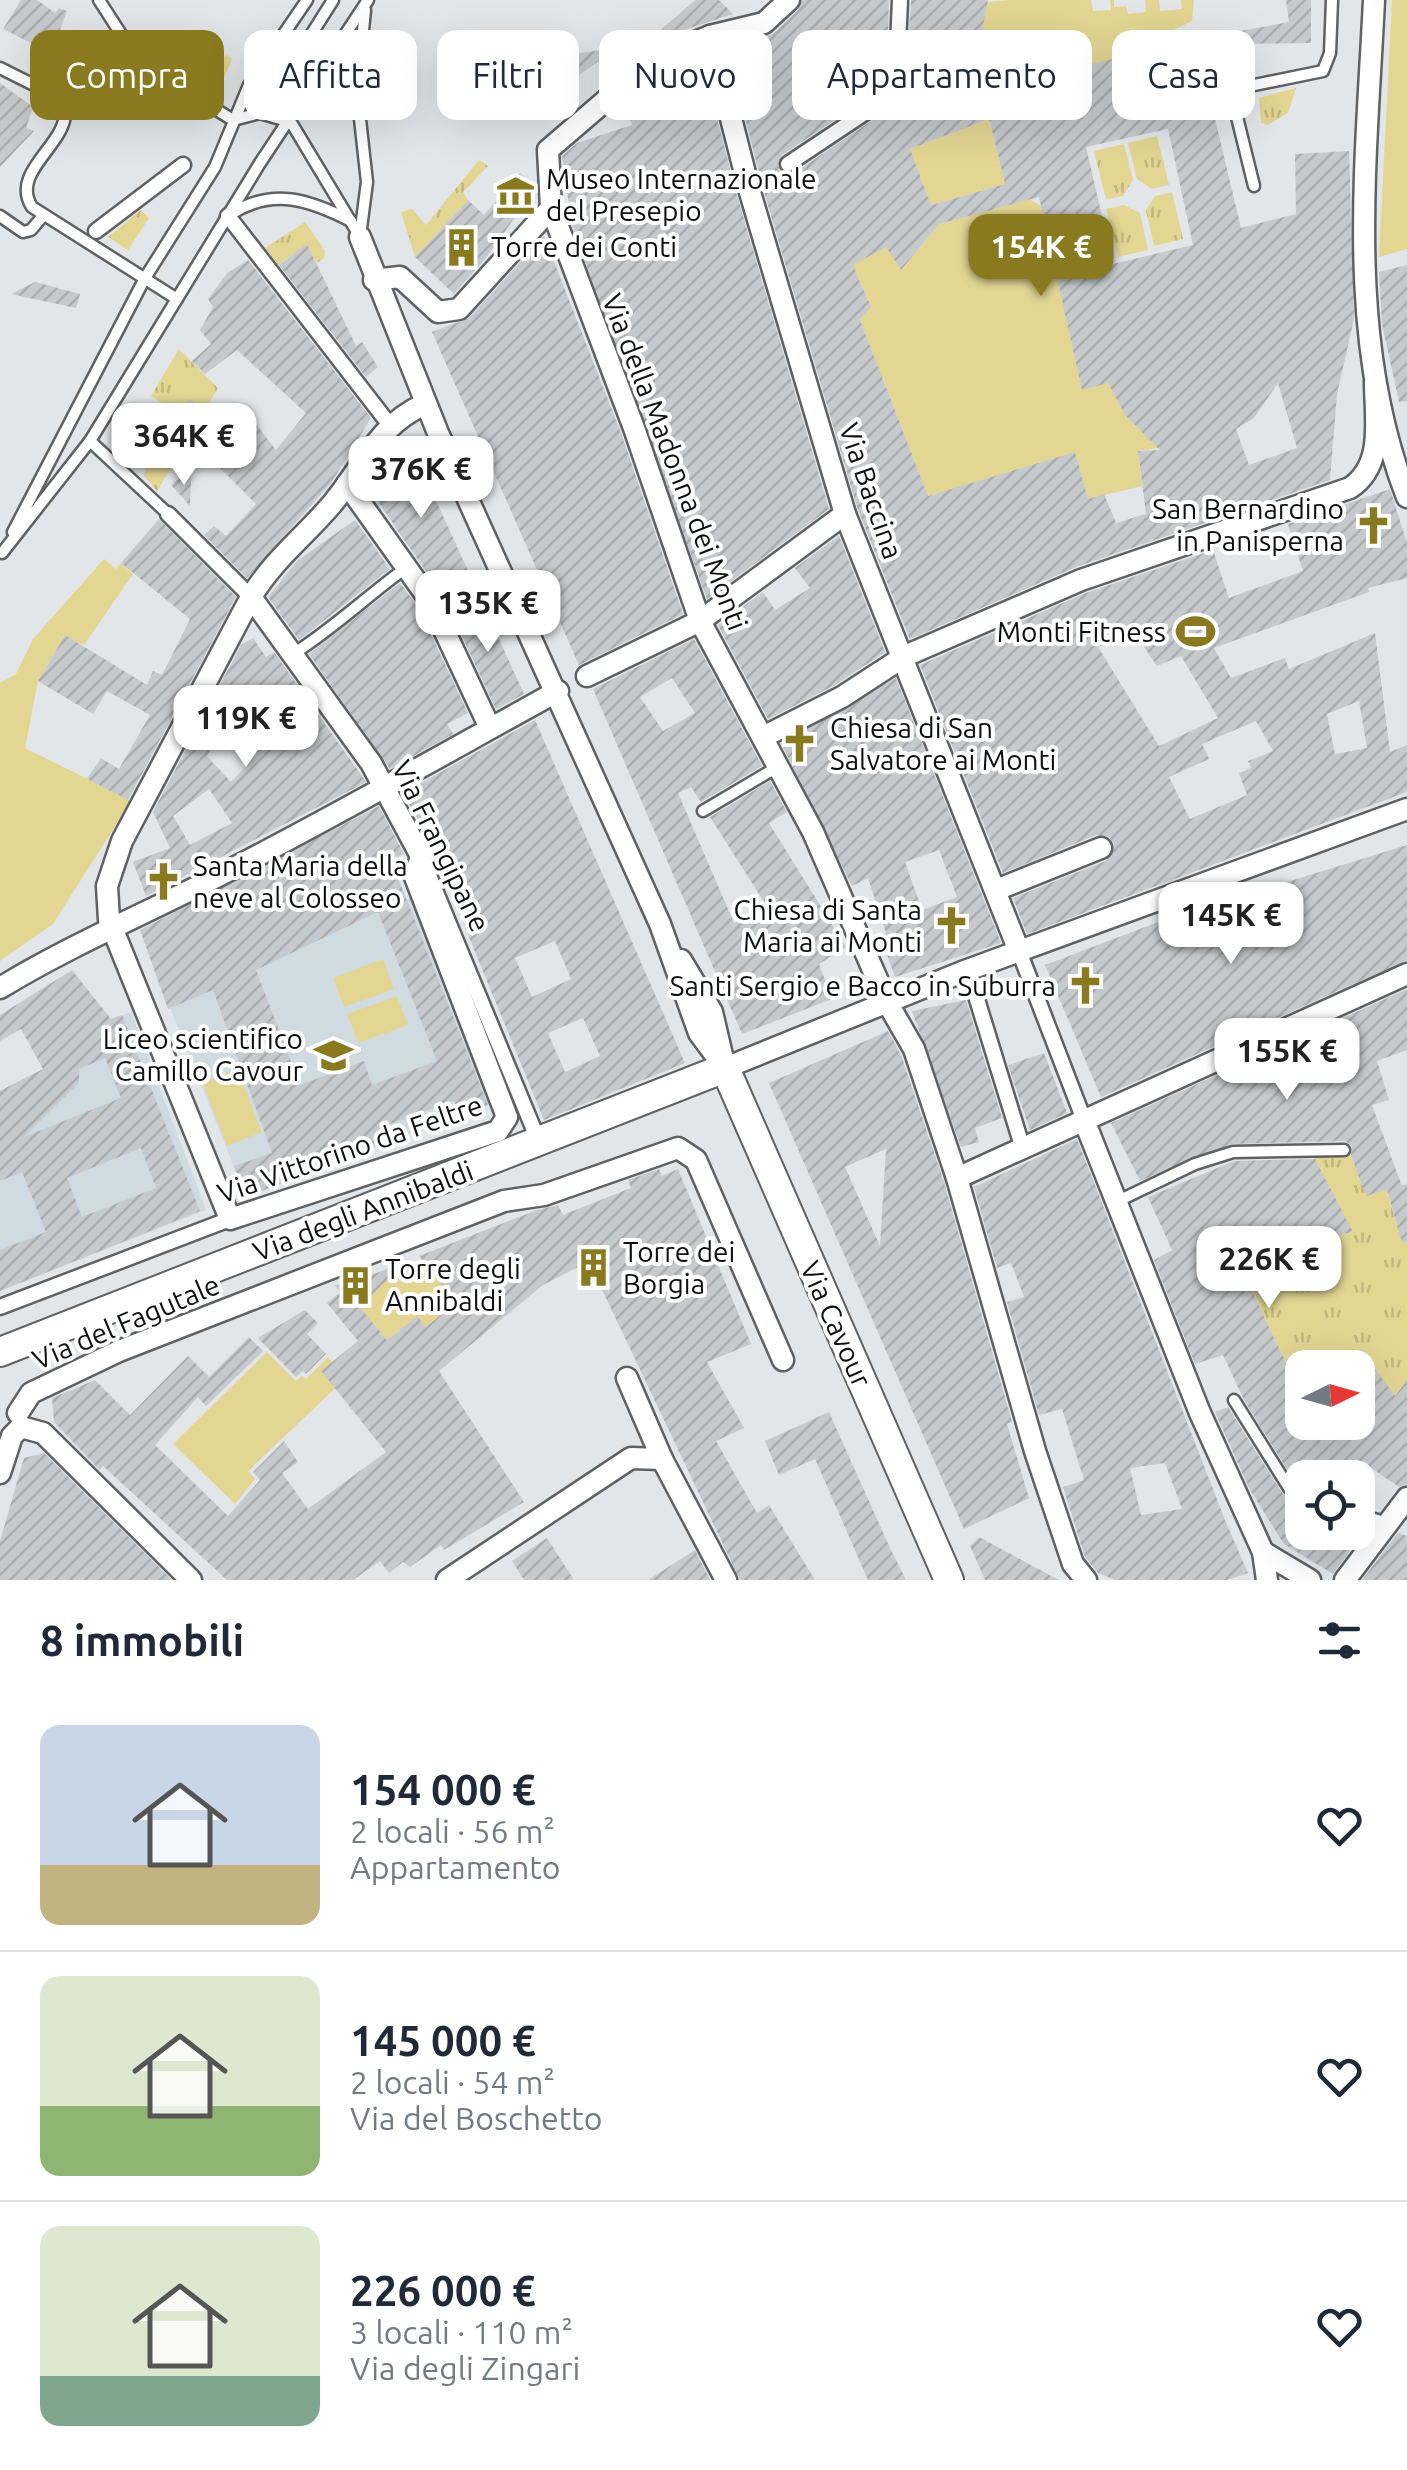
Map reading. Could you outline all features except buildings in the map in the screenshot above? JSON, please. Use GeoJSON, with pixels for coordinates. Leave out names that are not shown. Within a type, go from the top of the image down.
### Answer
{"type":"FeatureCollection","features":[{"type":"Feature","properties":{"kind":"main road","name":"Via degli Annibaldi"},"geometry":{"type":"LineString","coordinates":[[0,1352],[725,1068]]}},
{"type":"Feature","properties":{"kind":"main road","name":"Via Cavour"},"geometry":{"type":"LineString","coordinates":[[725,1068],[949,1580]]}},
{"type":"Feature","properties":{"kind":"street"},"geometry":{"type":"LineString","coordinates":[[735,30],[764,23],[789,0]]}},
{"type":"Feature","properties":{"kind":"street"},"geometry":{"type":"LineString","coordinates":[[788,164],[896,92],[900,0]]}},
{"type":"Feature","properties":{"kind":"street"},"geometry":{"type":"LineString","coordinates":[[763,737],[842,698],[905,656],[1080,580],[1350,488],[1364,476],[1374,458],[1375,382],[1364,295],[1374,0]]}},
{"type":"Feature","properties":{"kind":"street","name":"Via della Madonna dei Monti"},"geometry":{"type":"LineString","coordinates":[[599,106],[548,150],[551,208],[634,428],[700,622],[816,837],[887,1002],[914,1048],[957,1178],[1051,1496],[1073,1564],[1086,1580]]}},
{"type":"Feature","properties":{"kind":"street","name":"Via Baccina"},"geometry":{"type":"LineString","coordinates":[[731,120],[845,514],[905,656],[1019,951]]}},
{"type":"Feature","properties":{"kind":"street"},"geometry":{"type":"LineString","coordinates":[[96,231],[183,165]]}},
{"type":"Feature","properties":{"kind":"street"},"geometry":{"type":"LineString","coordinates":[[374,280],[392,275],[405,279],[442,313],[462,306],[551,208]]}},
{"type":"Feature","properties":{"kind":"street"},"geometry":{"type":"LineString","coordinates":[[228,216],[389,424]]}},
{"type":"Feature","properties":{"kind":"street","name":"Via Cavour"},"geometry":{"type":"LineString","coordinates":[[356,229],[438,434],[558,691],[660,924],[703,1042],[725,1068]]}},
{"type":"Feature","properties":{"kind":"street"},"geometry":{"type":"LineString","coordinates":[[1375,382],[1407,497]]}},
{"type":"Feature","properties":{"kind":"street"},"geometry":{"type":"LineString","coordinates":[[230,1219],[113,930],[106,895],[112,867],[251,597],[276,560],[346,484],[389,424],[426,404]]}},
{"type":"Feature","properties":{"kind":"street"},"geometry":{"type":"LineString","coordinates":[[346,484],[408,566],[437,612],[490,728]]}},
{"type":"Feature","properties":{"kind":"street"},"geometry":{"type":"LineString","coordinates":[[167,513],[251,597]]}},
{"type":"Feature","properties":{"kind":"street"},"geometry":{"type":"LineString","coordinates":[[588,676],[700,622],[845,514]]}},
{"type":"Feature","properties":{"kind":"street","name":"Via Frangipane"},"geometry":{"type":"LineString","coordinates":[[251,597],[388,789],[422,856],[540,1143]]}},
{"type":"Feature","properties":{"kind":"street"},"geometry":{"type":"LineString","coordinates":[[0,988],[56,954],[113,930],[388,789],[558,691]]}},
{"type":"Feature","properties":{"kind":"street"},"geometry":{"type":"LineString","coordinates":[[725,1068],[968,970],[1407,809]]}},
{"type":"Feature","properties":{"kind":"street"},"geometry":{"type":"LineString","coordinates":[[996,890],[1102,848]]}},
{"type":"Feature","properties":{"kind":"street","name":"Via Vittorino da Feltre"},"geometry":{"type":"LineString","coordinates":[[0,1306],[230,1219],[498,1132],[506,1122],[507,1110],[415,877],[422,856]]}},
{"type":"Feature","properties":{"kind":"street"},"geometry":{"type":"LineString","coordinates":[[1019,951],[1200,1413],[1263,1552],[1267,1580]]}},
{"type":"Feature","properties":{"kind":"street"},"geometry":{"type":"LineString","coordinates":[[968,970],[1023,1149]]}},
{"type":"Feature","properties":{"kind":"street"},"geometry":{"type":"LineString","coordinates":[[957,1178],[1407,974]]}},
{"type":"Feature","properties":{"kind":"street","name":"Via del Fagutale"},"geometry":{"type":"LineString","coordinates":[[13,1416],[26,1398],[57,1379],[192,1322],[504,1201],[544,1195],[678,1148],[696,1160],[783,1360]]}},
{"type":"Feature","properties":{"kind":"street"},"geometry":{"type":"LineString","coordinates":[[627,1378],[662,1459],[726,1580]]}},
{"type":"Feature","properties":{"kind":"street"},"geometry":{"type":"LineString","coordinates":[[0,1473],[12,1436],[13,1416],[43,1434],[191,1580]]}},
{"type":"Feature","properties":{"kind":"street"},"geometry":{"type":"LineString","coordinates":[[448,1580],[631,1458],[662,1459]]}},
{"type":"Feature","properties":{"kind":"street"},"geometry":{"type":"LineString","coordinates":[[1345,1580],[1407,1498]]}},
{"type":"Feature","properties":{"kind":"street"},"geometry":{"type":"LineString","coordinates":[[1263,1552],[1310,1580]]}},
{"type":"Feature","properties":{"kind":"lane"},"geometry":{"type":"LineString","coordinates":[[99,0],[139,62],[233,120],[260,113],[288,121]]}},
{"type":"Feature","properties":{"kind":"lane"},"geometry":{"type":"LineString","coordinates":[[1,554],[145,278],[214,167],[249,86],[307,0]]}},
{"type":"Feature","properties":{"kind":"lane"},"geometry":{"type":"LineString","coordinates":[[334,0],[279,86],[278,105],[356,229]]}},
{"type":"Feature","properties":{"kind":"lane"},"geometry":{"type":"LineString","coordinates":[[1,554],[90,441],[288,121],[369,0]]}},
{"type":"Feature","properties":{"kind":"lane"},"geometry":{"type":"LineString","coordinates":[[356,229],[367,182],[358,134],[358,75],[362,22],[369,0]]}},
{"type":"Feature","properties":{"kind":"lane"},"geometry":{"type":"LineString","coordinates":[[1255,85],[1323,71],[1330,53],[1332,0]]}},
{"type":"Feature","properties":{"kind":"lane"},"geometry":{"type":"LineString","coordinates":[[0,68],[46,91],[65,109],[64,123],[26,186],[28,201],[42,217],[177,298]]}},
{"type":"Feature","properties":{"kind":"lane"},"geometry":{"type":"LineString","coordinates":[[1238,120],[1254,186]]}},
{"type":"Feature","properties":{"kind":"lane"},"geometry":{"type":"LineString","coordinates":[[228,216],[247,205],[283,197],[302,200],[356,229]]}},
{"type":"Feature","properties":{"kind":"lane"},"geometry":{"type":"LineString","coordinates":[[0,216],[24,232],[42,217]]}},
{"type":"Feature","properties":{"kind":"lane"},"geometry":{"type":"LineString","coordinates":[[90,441],[167,513]]}},
{"type":"Feature","properties":{"kind":"lane"},"geometry":{"type":"LineString","coordinates":[[293,654],[336,626],[347,612],[408,566]]}},
{"type":"Feature","properties":{"kind":"lane"},"geometry":{"type":"LineString","coordinates":[[437,612],[506,582]]}},
{"type":"Feature","properties":{"kind":"lane"},"geometry":{"type":"LineString","coordinates":[[703,810],[778,766]]}},
{"type":"Feature","properties":{"kind":"lane"},"geometry":{"type":"LineString","coordinates":[[1118,1202],[1233,1152],[1344,1150]]}},
{"type":"Feature","properties":{"kind":"lane"},"geometry":{"type":"LineString","coordinates":[[1234,1400],[1285,1483]]}},
{"type":"Feature","properties":{"kind":"lane"},"geometry":{"type":"LineString","coordinates":[[1375,1519],[1388,1523]]}},
{"type":"Feature","properties":{"kind":"shaded area","name":"Liceo scientifico Camillo Cavour"},"geometry":{"type":"Polygon","coordinates":[[[414,896],[495,1101],[246,1197],[170,1008],[414,896]]]}},
{"type":"Feature","properties":{"kind":"shaded area"},"geometry":{"type":"Polygon","coordinates":[[[131,1012],[206,1210],[0,1291],[0,1101],[11,1096],[7,1087],[86,1048],[111,1019],[131,1012]]]}},
{"type":"Feature","properties":{"kind":"green space"},"geometry":{"type":"Polygon","coordinates":[[[1091,0],[1093,11],[1111,10],[1110,0],[1114,0],[1114,7],[1126,6],[1128,14],[1146,12],[1145,0],[1159,0],[1160,11],[1182,9],[1181,0],[1194,0],[1192,21],[1174,30],[1112,30],[1112,61],[1092,65],[1092,30],[961,30],[987,2],[1091,0]]]}},
{"type":"Feature","properties":{"kind":"green space"},"geometry":{"type":"Polygon","coordinates":[[[1392,0],[1407,0],[1407,249],[1379,257],[1392,0]]]}},
{"type":"Feature","properties":{"kind":"green space"},"geometry":{"type":"Polygon","coordinates":[[[224,57],[232,59],[224,78],[224,57]]]}},
{"type":"Feature","properties":{"kind":"green space"},"geometry":{"type":"Polygon","coordinates":[[[1296,88],[1288,113],[1268,125],[1261,123],[1259,98],[1296,88]]]}},
{"type":"Feature","properties":{"kind":"green space"},"geometry":{"type":"Polygon","coordinates":[[[989,120],[1005,184],[931,205],[910,149],[989,120]]]}},
{"type":"Feature","properties":{"kind":"green space"},"geometry":{"type":"Polygon","coordinates":[[[1157,136],[1169,185],[1152,189],[1137,179],[1128,143],[1157,136]]]}},
{"type":"Feature","properties":{"kind":"green space"},"geometry":{"type":"Polygon","coordinates":[[[1124,144],[1133,180],[1123,196],[1106,199],[1094,151],[1124,144]]]}},
{"type":"Feature","properties":{"kind":"green space"},"geometry":{"type":"Polygon","coordinates":[[[479,160],[488,166],[463,192],[468,200],[415,257],[401,212],[412,209],[426,225],[479,160]]]}},
{"type":"Feature","properties":{"kind":"green space"},"geometry":{"type":"Polygon","coordinates":[[[1172,192],[1183,239],[1154,246],[1146,210],[1155,196],[1172,192]]]}},
{"type":"Feature","properties":{"kind":"green space"},"geometry":{"type":"Polygon","coordinates":[[[1030,199],[1041,206],[1071,335],[1108,383],[1125,415],[1156,441],[1172,446],[1138,451],[1142,486],[1088,499],[1075,453],[928,496],[860,320],[871,307],[859,278],[846,269],[879,250],[875,229],[901,270],[939,224],[1030,199]]]}},
{"type":"Feature","properties":{"kind":"green space"},"geometry":{"type":"Polygon","coordinates":[[[1124,205],[1140,213],[1148,250],[1118,257],[1106,209],[1124,205]]]}},
{"type":"Feature","properties":{"kind":"green space"},"geometry":{"type":"Polygon","coordinates":[[[141,210],[149,218],[128,250],[108,237],[141,210]]]}},
{"type":"Feature","properties":{"kind":"green space"},"geometry":{"type":"Polygon","coordinates":[[[305,222],[325,251],[324,258],[317,263],[307,245],[278,265],[265,248],[305,222]]]}},
{"type":"Feature","properties":{"kind":"green space"},"geometry":{"type":"Polygon","coordinates":[[[179,349],[218,388],[189,438],[177,431],[190,421],[151,396],[179,349]]]}},
{"type":"Feature","properties":{"kind":"green space"},"geometry":{"type":"Polygon","coordinates":[[[151,451],[177,458],[157,491],[144,476],[151,451]]]}},
{"type":"Feature","properties":{"kind":"green space"},"geometry":{"type":"Polygon","coordinates":[[[104,559],[116,569],[121,563],[133,574],[84,645],[64,636],[38,681],[25,748],[130,800],[143,782],[53,924],[0,961],[0,683],[16,674],[33,639],[104,559]]]}},
{"type":"Feature","properties":{"kind":"green space"},"geometry":{"type":"Polygon","coordinates":[[[383,959],[394,989],[344,1007],[333,978],[383,959]]]}},
{"type":"Feature","properties":{"kind":"green space"},"geometry":{"type":"Polygon","coordinates":[[[397,996],[408,1025],[358,1043],[347,1014],[397,996]]]}},
{"type":"Feature","properties":{"kind":"green space"},"geometry":{"type":"Polygon","coordinates":[[[237,1069],[262,1132],[227,1146],[203,1083],[237,1069]]]}},
{"type":"Feature","properties":{"kind":"green space"},"geometry":{"type":"Polygon","coordinates":[[[1350,1154],[1355,1167],[1360,1166],[1369,1195],[1387,1190],[1396,1223],[1407,1220],[1407,1380],[1375,1422],[1375,1377],[1379,1374],[1375,1369],[1375,1350],[1285,1350],[1285,1360],[1235,1256],[1352,1232],[1313,1155],[1350,1154]]]}},
{"type":"Feature","properties":{"kind":"green space"},"geometry":{"type":"Polygon","coordinates":[[[424,1262],[456,1302],[426,1327],[417,1316],[387,1340],[360,1307],[379,1279],[424,1262]]]}},
{"type":"Feature","properties":{"kind":"green space"},"geometry":{"type":"Polygon","coordinates":[[[267,1352],[296,1381],[302,1376],[306,1379],[328,1357],[345,1379],[248,1471],[255,1479],[235,1504],[173,1444],[267,1352]]]}},
{"type":"Feature","properties":{"kind":"place","name":"Museo Internazionale del Presepio"},"geometry":{"type":"Point","coordinates":[516,195]}},
{"type":"Feature","properties":{"kind":"place","name":"Torre dei Conti"},"geometry":{"type":"Point","coordinates":[461,247]}},
{"type":"Feature","properties":{"kind":"place","name":"San Bernardino in Panisperna"},"geometry":{"type":"Point","coordinates":[1374,525]}},
{"type":"Feature","properties":{"kind":"place","name":"Monti Fitness"},"geometry":{"type":"Point","coordinates":[1196,632]}},
{"type":"Feature","properties":{"kind":"place","name":"Chiesa di San Salvatore ai Monti"},"geometry":{"type":"Point","coordinates":[800,744]}},
{"type":"Feature","properties":{"kind":"place","name":"Santa Maria della neve al Colosseo"},"geometry":{"type":"Point","coordinates":[163,882]}},
{"type":"Feature","properties":{"kind":"place","name":"Chiesa di Santa Maria ai Monti"},"geometry":{"type":"Point","coordinates":[952,926]}},
{"type":"Feature","properties":{"kind":"place","name":"Santi Sergio e Bacco in Suburra"},"geometry":{"type":"Point","coordinates":[1086,986]}},
{"type":"Feature","properties":{"kind":"place","name":"Liceo scientifico Camillo Cavour"},"geometry":{"type":"Point","coordinates":[333,1055]}},
{"type":"Feature","properties":{"kind":"place","name":"Torre dei Borgia"},"geometry":{"type":"Point","coordinates":[593,1268]}},
{"type":"Feature","properties":{"kind":"place","name":"Torre degli Annibaldi"},"geometry":{"type":"Point","coordinates":[355,1285]}}]}
